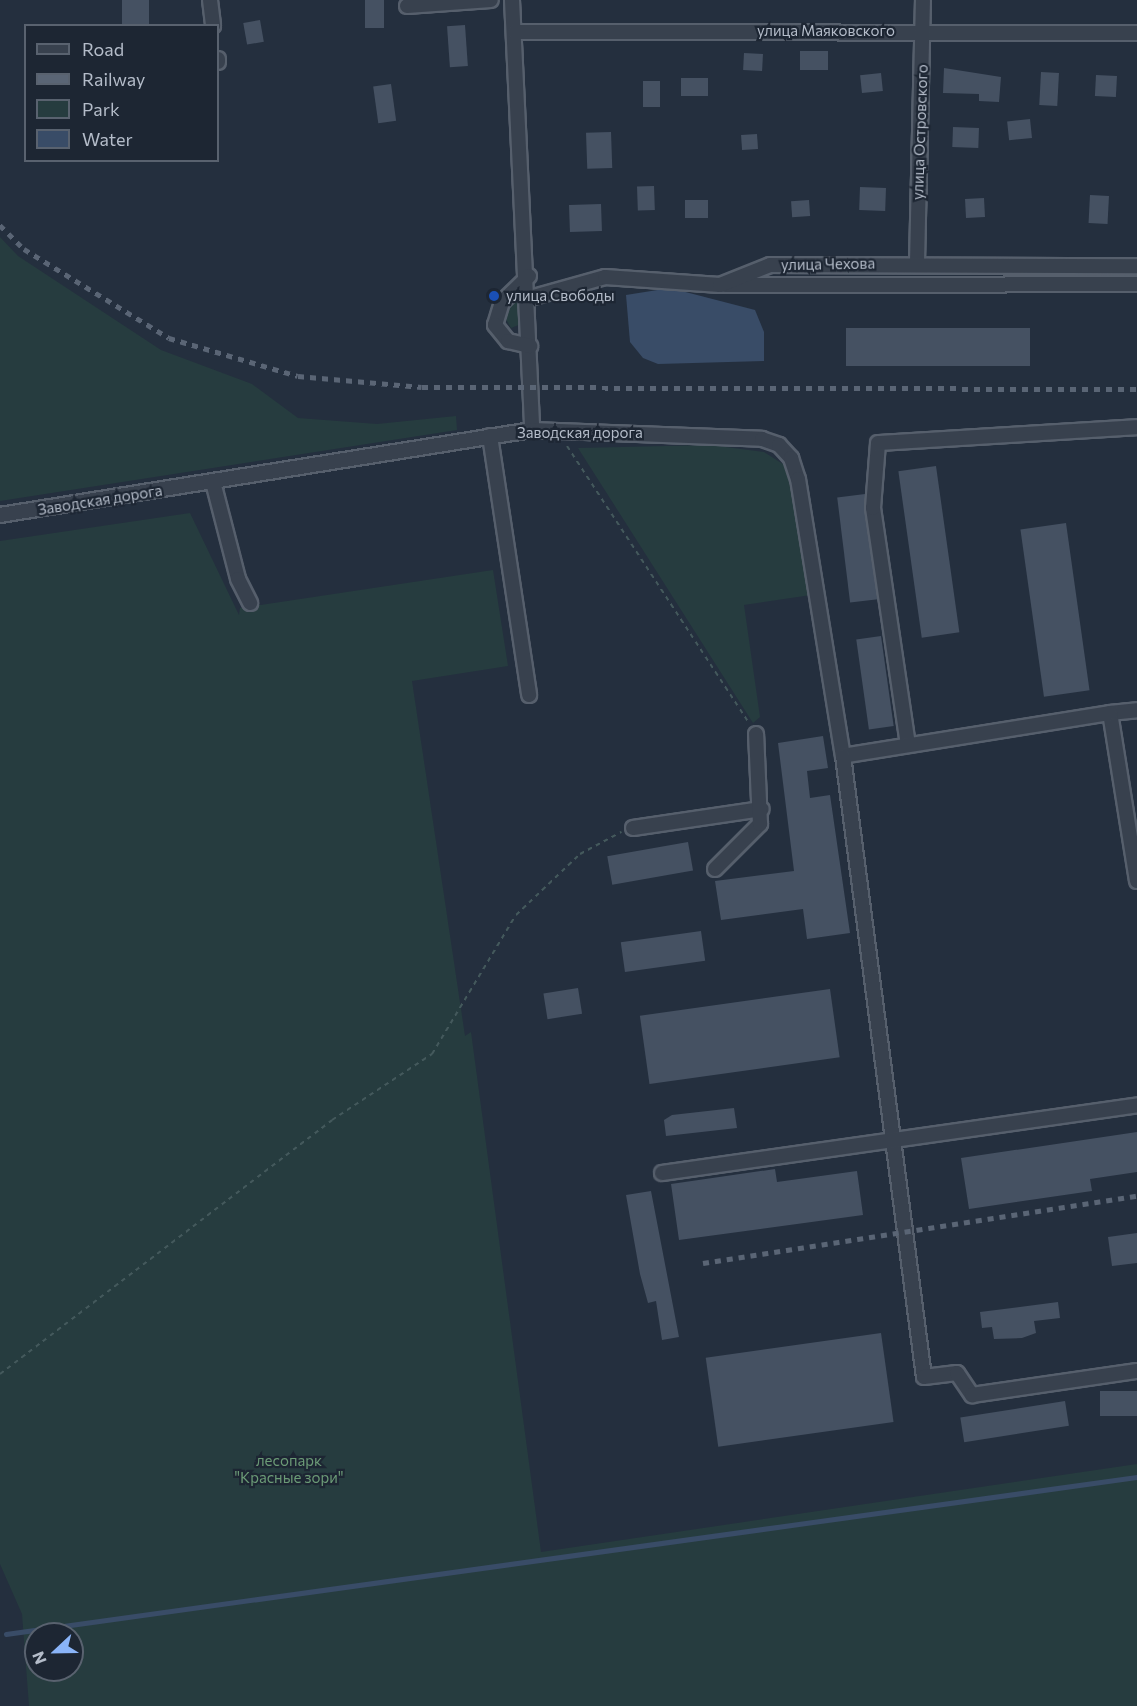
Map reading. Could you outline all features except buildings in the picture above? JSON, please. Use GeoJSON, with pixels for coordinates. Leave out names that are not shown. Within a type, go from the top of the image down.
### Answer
{"type":"FeatureCollection","features":[{"type":"Feature","properties":{"kind":"street"},"geometry":{"type":"LineString","coordinates":[[210,0],[213,24]]}},
{"type":"Feature","properties":{"kind":"street"},"geometry":{"type":"LineString","coordinates":[[407,6],[491,0]]}},
{"type":"Feature","properties":{"kind":"street"},"geometry":{"type":"LineString","coordinates":[[512,0],[529,276],[532,430]]}},
{"type":"Feature","properties":{"kind":"street","name":"улица Островского"},"geometry":{"type":"LineString","coordinates":[[917,263],[923,0]]}},
{"type":"Feature","properties":{"kind":"street","name":"улица Маяковского"},"geometry":{"type":"LineString","coordinates":[[515,32],[923,30],[1137,33]]}},
{"type":"Feature","properties":{"kind":"street","name":"улица Чехова"},"geometry":{"type":"LineString","coordinates":[[530,298],[605,277],[720,285],[770,265],[917,263],[1137,266]]}},
{"type":"Feature","properties":{"kind":"street"},"geometry":{"type":"LineString","coordinates":[[529,276],[502,302],[495,325],[508,341],[530,346]]}},
{"type":"Feature","properties":{"kind":"street"},"geometry":{"type":"LineString","coordinates":[[720,285],[776,289],[1137,285]]}},
{"type":"Feature","properties":{"kind":"street"},"geometry":{"type":"LineString","coordinates":[[908,746],[873,508],[878,443],[1137,427]]}},
{"type":"Feature","properties":{"kind":"street","name":"Заводская дорога"},"geometry":{"type":"LineString","coordinates":[[0,515],[532,430],[745,437],[779,445],[791,458],[798,479],[838,714],[890,1139],[924,1377],[957,1373],[972,1395],[1137,1371]]}},
{"type":"Feature","properties":{"kind":"street"},"geometry":{"type":"LineString","coordinates":[[490,436],[529,695]]}},
{"type":"Feature","properties":{"kind":"street"},"geometry":{"type":"LineString","coordinates":[[213,482],[238,579],[250,603]]}},
{"type":"Feature","properties":{"kind":"street"},"geometry":{"type":"LineString","coordinates":[[843,756],[1137,710]]}},
{"type":"Feature","properties":{"kind":"street"},"geometry":{"type":"LineString","coordinates":[[1110,713],[1137,881]]}},
{"type":"Feature","properties":{"kind":"street"},"geometry":{"type":"LineString","coordinates":[[715,869],[760,824],[762,809],[756,734]]}},
{"type":"Feature","properties":{"kind":"street"},"geometry":{"type":"LineString","coordinates":[[633,828],[762,809]]}},
{"type":"Feature","properties":{"kind":"street"},"geometry":{"type":"LineString","coordinates":[[662,1173],[890,1139],[1137,1106]]}},
{"type":"Feature","properties":{"kind":"path"},"geometry":{"type":"LineString","coordinates":[[557,430],[756,734]]}},
{"type":"Feature","properties":{"kind":"path"},"geometry":{"type":"LineString","coordinates":[[0,1374],[332,1120],[432,1054],[516,915],[580,854],[633,828]]}},
{"type":"Feature","properties":{"kind":"green space"},"geometry":{"type":"Polygon","coordinates":[[[0,237],[18,256],[161,350],[252,384],[298,418],[377,424],[456,416],[457,430],[0,501],[0,237]]]}},
{"type":"Feature","properties":{"kind":"green space"},"geometry":{"type":"Polygon","coordinates":[[[519,295],[521,324],[511,328],[504,316],[519,295]]]}},
{"type":"Feature","properties":{"kind":"green space"},"geometry":{"type":"Polygon","coordinates":[[[710,445],[764,452],[786,466],[794,482],[811,595],[744,605],[760,717],[753,723],[578,448],[710,445]]]}},
{"type":"Feature","properties":{"kind":"green space","name":"лесопарк \"Красные зори\""},"geometry":{"type":"Polygon","coordinates":[[[190,513],[239,615],[240,608],[493,570],[508,666],[412,681],[465,1036],[471,1032],[541,1552],[1137,1464],[1137,1706],[29,1706],[27,1682],[84,1682],[84,1622],[24,1622],[24,1640],[22,1614],[0,1564],[0,541],[190,513]]]}},
{"type":"Feature","properties":{"kind":"water"},"geometry":{"type":"Polygon","coordinates":[[[670,288],[755,310],[764,332],[764,361],[658,364],[643,358],[630,342],[626,295],[670,288]]]}},
{"type":"Feature","properties":{"kind":"waterway"},"geometry":{"type":"LineString","coordinates":[[6,1634],[1137,1477]]}},
{"type":"Feature","properties":{"kind":"railway"},"geometry":{"type":"LineString","coordinates":[[0,225],[24,249],[169,338],[298,376],[422,387],[1137,389]]}},
{"type":"Feature","properties":{"kind":"railway"},"geometry":{"type":"LineString","coordinates":[[703,1263],[1137,1196]]}},
{"type":"Feature","properties":{"kind":"place","name":"улица Свободы"},"geometry":{"type":"Point","coordinates":[494,296]}}]}
